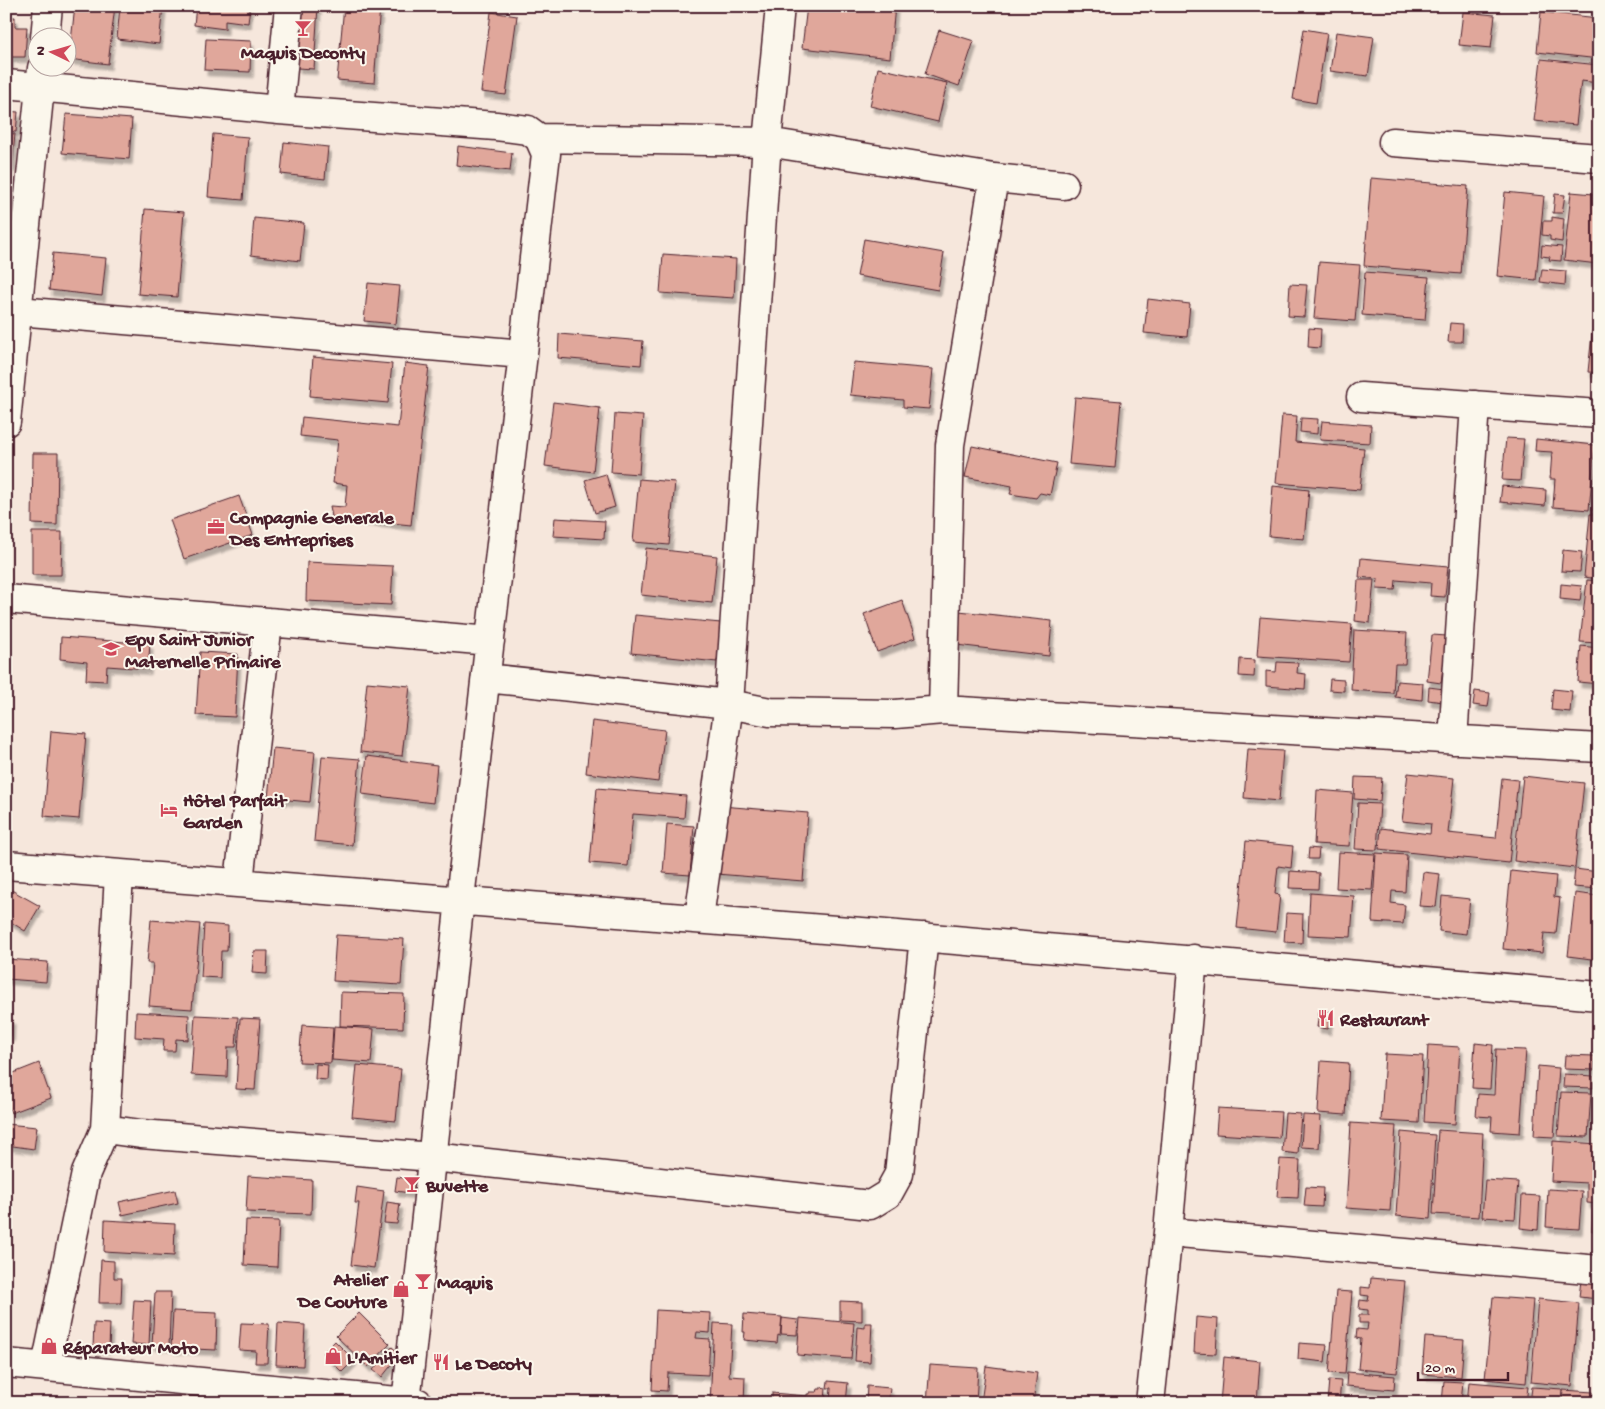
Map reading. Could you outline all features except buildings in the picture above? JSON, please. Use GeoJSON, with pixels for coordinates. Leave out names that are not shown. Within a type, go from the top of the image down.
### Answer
{"type":"FeatureCollection","features":[{"type":"Feature","properties":{"kind":"street"},"geometry":{"type":"LineString","coordinates":[[46,28],[48,6]]}},
{"type":"Feature","properties":{"kind":"street"},"geometry":{"type":"LineString","coordinates":[[279,110],[289,6]]}},
{"type":"Feature","properties":{"kind":"street"},"geometry":{"type":"LineString","coordinates":[[699,918],[729,704],[767,142],[780,6]]}},
{"type":"Feature","properties":{"kind":"street"},"geometry":{"type":"LineString","coordinates":[[6,422],[41,78]]}},
{"type":"Feature","properties":{"kind":"street"},"geometry":{"type":"LineString","coordinates":[[6,84],[41,78],[279,110],[528,130],[539,138],[546,154],[460,899],[410,1402],[6,1363]]}},
{"type":"Feature","properties":{"kind":"street"},"geometry":{"type":"LineString","coordinates":[[539,138],[767,142],[994,178],[1064,185]]}},
{"type":"Feature","properties":{"kind":"street"},"geometry":{"type":"LineString","coordinates":[[1393,142],[1599,158]]}},
{"type":"Feature","properties":{"kind":"street"},"geometry":{"type":"LineString","coordinates":[[943,710],[950,445],[994,178]]}},
{"type":"Feature","properties":{"kind":"street"},"geometry":{"type":"LineString","coordinates":[[18,311],[523,354]]}},
{"type":"Feature","properties":{"kind":"street"},"geometry":{"type":"LineString","coordinates":[[1361,397],[1599,414]]}},
{"type":"Feature","properties":{"kind":"street"},"geometry":{"type":"LineString","coordinates":[[1452,740],[1475,405]]}},
{"type":"Feature","properties":{"kind":"street"},"geometry":{"type":"LineString","coordinates":[[6,599],[490,641]]}},
{"type":"Feature","properties":{"kind":"street"},"geometry":{"type":"LineString","coordinates":[[239,882],[268,622]]}},
{"type":"Feature","properties":{"kind":"street"},"geometry":{"type":"LineString","coordinates":[[486,678],[729,704],[770,712],[895,714],[943,710],[1599,748]]}},
{"type":"Feature","properties":{"kind":"street"},"geometry":{"type":"LineString","coordinates":[[6,866],[699,918],[1193,959],[1599,996]]}},
{"type":"Feature","properties":{"kind":"street"},"geometry":{"type":"LineString","coordinates":[[46,1366],[86,1173],[105,1129],[119,874]]}},
{"type":"Feature","properties":{"kind":"street"},"geometry":{"type":"LineString","coordinates":[[105,1129],[141,1134],[433,1156],[870,1205],[888,1194],[899,1174],[924,937]]}},
{"type":"Feature","properties":{"kind":"street"},"geometry":{"type":"LineString","coordinates":[[1150,1403],[1193,959]]}},
{"type":"Feature","properties":{"kind":"street"},"geometry":{"type":"LineString","coordinates":[[1168,1232],[1599,1270]]}},
{"type":"Feature","properties":{"kind":"place","name":"Maquis Deconty"},"geometry":{"type":"Point","coordinates":[303,28]}},
{"type":"Feature","properties":{"kind":"place","name":"Compagnie Generale Des Entreprises"},"geometry":{"type":"Point","coordinates":[216,527]}},
{"type":"Feature","properties":{"kind":"place","name":"Epv Saint Junior Maternelle Primaire"},"geometry":{"type":"Point","coordinates":[111,649]}},
{"type":"Feature","properties":{"kind":"place","name":"Hôtel Parfait Garden"},"geometry":{"type":"Point","coordinates":[169,810]}},
{"type":"Feature","properties":{"kind":"place","name":"Restaurant"},"geometry":{"type":"Point","coordinates":[1326,1018]}},
{"type":"Feature","properties":{"kind":"place","name":"Buvette"},"geometry":{"type":"Point","coordinates":[412,1184]}},
{"type":"Feature","properties":{"kind":"place","name":"Maquis"},"geometry":{"type":"Point","coordinates":[423,1281]}},
{"type":"Feature","properties":{"kind":"place","name":"Atelier De Couture"},"geometry":{"type":"Point","coordinates":[401,1289]}},
{"type":"Feature","properties":{"kind":"place","name":"Réparateur Moto"},"geometry":{"type":"Point","coordinates":[49,1346]}},
{"type":"Feature","properties":{"kind":"place","name":"L'Amitier"},"geometry":{"type":"Point","coordinates":[333,1356]}},
{"type":"Feature","properties":{"kind":"place","name":"Le Decoty"},"geometry":{"type":"Point","coordinates":[441,1362]}}]}
